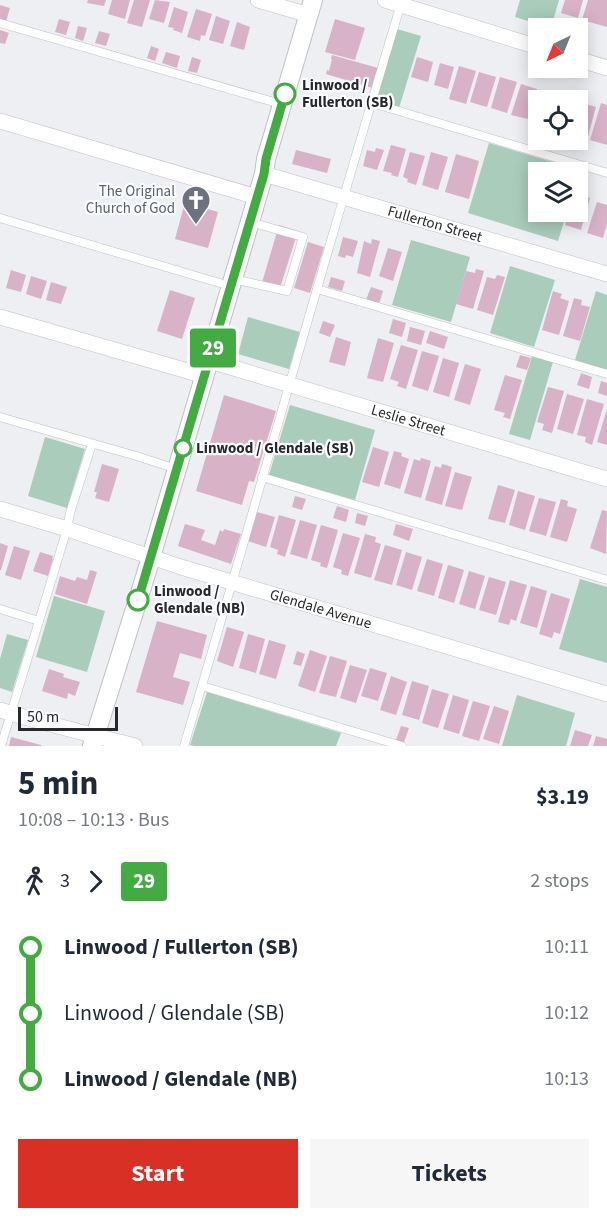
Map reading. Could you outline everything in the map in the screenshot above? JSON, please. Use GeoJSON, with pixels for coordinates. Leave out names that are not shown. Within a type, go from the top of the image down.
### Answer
{"type":"FeatureCollection","features":[{"type":"Feature","properties":{"kind":"street"},"geometry":{"type":"LineString","coordinates":[[93,740],[177,470],[311,8],[258,0]]}},
{"type":"Feature","properties":{"kind":"street"},"geometry":{"type":"LineString","coordinates":[[385,0],[402,2],[528,44]]}},
{"type":"Feature","properties":{"kind":"street"},"geometry":{"type":"LineString","coordinates":[[588,62],[607,68]]}},
{"type":"Feature","properties":{"kind":"street"},"geometry":{"type":"LineString","coordinates":[[0,121],[256,197]]}},
{"type":"Feature","properties":{"kind":"street","name":"Fullerton Street"},"geometry":{"type":"LineString","coordinates":[[264,174],[607,274]]}},
{"type":"Feature","properties":{"kind":"street","name":"Leslie Street"},"geometry":{"type":"LineString","coordinates":[[0,317],[207,368],[290,384],[607,480]]}},
{"type":"Feature","properties":{"kind":"street","name":"Glendale Avenue"},"geometry":{"type":"LineString","coordinates":[[0,509],[233,582],[607,694]]}},
{"type":"Feature","properties":{"kind":"street"},"geometry":{"type":"LineString","coordinates":[[5,712],[72,731],[93,740],[135,746]]}},
{"type":"Feature","properties":{"kind":"lane"},"geometry":{"type":"LineString","coordinates":[[184,746],[402,2]]}},
{"type":"Feature","properties":{"kind":"lane"},"geometry":{"type":"LineString","coordinates":[[0,22],[282,105]]}},
{"type":"Feature","properties":{"kind":"lane"},"geometry":{"type":"LineString","coordinates":[[372,104],[607,173]]}},
{"type":"Feature","properties":{"kind":"lane"},"geometry":{"type":"LineString","coordinates":[[0,218],[232,283],[287,291],[303,237],[249,222]]}},
{"type":"Feature","properties":{"kind":"lane"},"geometry":{"type":"LineString","coordinates":[[317,289],[607,374]]}},
{"type":"Feature","properties":{"kind":"lane"},"geometry":{"type":"LineString","coordinates":[[0,417],[177,470]]}},
{"type":"Feature","properties":{"kind":"lane"},"geometry":{"type":"LineString","coordinates":[[1,746],[5,712],[39,621],[92,444]]}},
{"type":"Feature","properties":{"kind":"lane"},"geometry":{"type":"LineString","coordinates":[[262,477],[607,580]]}},
{"type":"Feature","properties":{"kind":"lane"},"geometry":{"type":"LineString","coordinates":[[0,609],[39,621]]}},
{"type":"Feature","properties":{"kind":"lane"},"geometry":{"type":"LineString","coordinates":[[202,686],[402,746]]}},
{"type":"Feature","properties":{"kind":"green space"},"geometry":{"type":"Polygon","coordinates":[[[520,0],[559,0],[554,18],[528,18],[528,21],[515,17],[520,0]]]}},
{"type":"Feature","properties":{"kind":"green space"},"geometry":{"type":"Polygon","coordinates":[[[397,29],[421,36],[399,108],[375,101],[397,29]]]}},
{"type":"Feature","properties":{"kind":"green space"},"geometry":{"type":"Polygon","coordinates":[[[489,143],[552,162],[528,162],[528,222],[564,222],[558,241],[468,213],[489,143]]]}},
{"type":"Feature","properties":{"kind":"green space"},"geometry":{"type":"Polygon","coordinates":[[[411,240],[470,257],[451,322],[392,305],[411,240]]]}},
{"type":"Feature","properties":{"kind":"green space"},"geometry":{"type":"Polygon","coordinates":[[[510,266],[555,280],[534,347],[490,333],[510,266]]]}},
{"type":"Feature","properties":{"kind":"green space"},"geometry":{"type":"Polygon","coordinates":[[[596,291],[607,295],[607,370],[575,360],[596,291]]]}},
{"type":"Feature","properties":{"kind":"green space"},"geometry":{"type":"Polygon","coordinates":[[[248,317],[300,332],[289,369],[238,354],[248,317]]]}},
{"type":"Feature","properties":{"kind":"green space"},"geometry":{"type":"Polygon","coordinates":[[[532,356],[553,362],[530,440],[509,434],[532,356]]]}},
{"type":"Feature","properties":{"kind":"green space"},"geometry":{"type":"Polygon","coordinates":[[[290,405],[375,430],[355,500],[269,475],[290,405]]]}},
{"type":"Feature","properties":{"kind":"green space"},"geometry":{"type":"Polygon","coordinates":[[[45,437],[85,449],[67,508],[28,496],[45,437]]]}},
{"type":"Feature","properties":{"kind":"green space"},"geometry":{"type":"Polygon","coordinates":[[[580,579],[607,587],[607,663],[559,649],[580,579]]]}},
{"type":"Feature","properties":{"kind":"green space"},"geometry":{"type":"Polygon","coordinates":[[[54,596],[105,611],[87,672],[36,657],[54,596]]]}},
{"type":"Feature","properties":{"kind":"green space"},"geometry":{"type":"Polygon","coordinates":[[[7,634],[28,640],[12,692],[0,688],[0,659],[7,634]]]}},
{"type":"Feature","properties":{"kind":"green space"},"geometry":{"type":"Polygon","coordinates":[[[207,692],[341,733],[336,746],[190,745],[207,692]]]}},
{"type":"Feature","properties":{"kind":"green space"},"geometry":{"type":"Polygon","coordinates":[[[517,695],[575,713],[566,746],[502,746],[517,695]]]}},
{"type":"Feature","properties":{"kind":"building"},"geometry":{"type":"Polygon","coordinates":[[[88,0],[106,0],[104,6],[87,3],[88,0]]]}},
{"type":"Feature","properties":{"kind":"building"},"geometry":{"type":"Polygon","coordinates":[[[112,0],[130,0],[125,19],[108,14],[112,0]]]}},
{"type":"Feature","properties":{"kind":"building"},"geometry":{"type":"Polygon","coordinates":[[[134,0],[150,0],[142,27],[127,23],[134,0]]]}},
{"type":"Feature","properties":{"kind":"building"},"geometry":{"type":"Polygon","coordinates":[[[155,0],[170,2],[164,23],[149,19],[155,0]]]}},
{"type":"Feature","properties":{"kind":"building"},"geometry":{"type":"Polygon","coordinates":[[[565,0],[583,0],[578,18],[561,13],[565,0]]]}},
{"type":"Feature","properties":{"kind":"building"},"geometry":{"type":"Polygon","coordinates":[[[588,0],[607,0],[607,27],[588,22],[588,18],[583,18],[588,0]]]}},
{"type":"Feature","properties":{"kind":"building"},"geometry":{"type":"Polygon","coordinates":[[[0,5],[10,8],[6,21],[0,19],[0,5]]]}},
{"type":"Feature","properties":{"kind":"building"},"geometry":{"type":"Polygon","coordinates":[[[174,7],[188,12],[182,33],[168,27],[174,7]]]}},
{"type":"Feature","properties":{"kind":"building"},"geometry":{"type":"Polygon","coordinates":[[[196,9],[212,14],[205,36],[201,35],[200,41],[187,37],[196,9]]]}},
{"type":"Feature","properties":{"kind":"building"},"geometry":{"type":"Polygon","coordinates":[[[216,16],[230,21],[223,44],[209,40],[216,16]]]}},
{"type":"Feature","properties":{"kind":"building"},"geometry":{"type":"Polygon","coordinates":[[[59,19],[70,22],[66,35],[55,32],[59,19]]]}},
{"type":"Feature","properties":{"kind":"building"},"geometry":{"type":"Polygon","coordinates":[[[335,19],[365,28],[355,60],[325,52],[335,19]]]}},
{"type":"Feature","properties":{"kind":"building"},"geometry":{"type":"Polygon","coordinates":[[[237,22],[250,27],[244,50],[230,46],[237,22]]]}},
{"type":"Feature","properties":{"kind":"building"},"geometry":{"type":"Polygon","coordinates":[[[78,26],[87,28],[83,41],[75,38],[78,26]]]}},
{"type":"Feature","properties":{"kind":"building"},"geometry":{"type":"Polygon","coordinates":[[[0,30],[9,33],[5,44],[0,43],[0,30]]]}},
{"type":"Feature","properties":{"kind":"building"},"geometry":{"type":"Polygon","coordinates":[[[99,31],[110,34],[106,46],[95,43],[99,31]]]}},
{"type":"Feature","properties":{"kind":"building"},"geometry":{"type":"Polygon","coordinates":[[[151,46],[159,49],[155,61],[147,58],[151,46]]]}},
{"type":"Feature","properties":{"kind":"building"},"geometry":{"type":"Polygon","coordinates":[[[166,52],[180,56],[177,68],[162,63],[166,52]]]}},
{"type":"Feature","properties":{"kind":"building"},"geometry":{"type":"Polygon","coordinates":[[[332,55],[378,68],[372,88],[326,74],[327,70],[329,71],[332,55]]]}},
{"type":"Feature","properties":{"kind":"building"},"geometry":{"type":"Polygon","coordinates":[[[192,57],[201,60],[197,73],[188,71],[192,57]]]}},
{"type":"Feature","properties":{"kind":"building"},"geometry":{"type":"Polygon","coordinates":[[[417,57],[433,62],[428,82],[411,77],[417,57]]]}},
{"type":"Feature","properties":{"kind":"building"},"geometry":{"type":"Polygon","coordinates":[[[440,63],[454,67],[448,89],[434,85],[440,63]]]}},
{"type":"Feature","properties":{"kind":"building"},"geometry":{"type":"Polygon","coordinates":[[[459,66],[476,71],[466,104],[449,99],[459,66]]]}},
{"type":"Feature","properties":{"kind":"building"},"geometry":{"type":"Polygon","coordinates":[[[479,72],[496,77],[487,107],[470,102],[479,72]]]}},
{"type":"Feature","properties":{"kind":"building"},"geometry":{"type":"Polygon","coordinates":[[[500,77],[517,82],[507,113],[491,108],[500,77]]]}},
{"type":"Feature","properties":{"kind":"building"},"geometry":{"type":"Polygon","coordinates":[[[521,84],[537,89],[528,90],[528,119],[511,115],[521,84]]]}},
{"type":"Feature","properties":{"kind":"building"},"geometry":{"type":"Polygon","coordinates":[[[601,103],[607,105],[607,145],[590,140],[601,103]]]}},
{"type":"Feature","properties":{"kind":"building"},"geometry":{"type":"Polygon","coordinates":[[[588,105],[596,107],[588,136],[588,105]]]}},
{"type":"Feature","properties":{"kind":"building"},"geometry":{"type":"Polygon","coordinates":[[[391,145],[406,149],[398,177],[383,171],[391,145]]]}},
{"type":"Feature","properties":{"kind":"building"},"geometry":{"type":"Polygon","coordinates":[[[376,148],[384,150],[377,170],[363,166],[367,150],[375,152],[376,148]]]}},
{"type":"Feature","properties":{"kind":"building"},"geometry":{"type":"Polygon","coordinates":[[[296,150],[331,159],[327,173],[292,164],[296,150]]]}},
{"type":"Feature","properties":{"kind":"building"},"geometry":{"type":"Polygon","coordinates":[[[410,152],[425,156],[416,185],[407,182],[408,179],[403,177],[410,152]]]}},
{"type":"Feature","properties":{"kind":"building"},"geometry":{"type":"Polygon","coordinates":[[[431,152],[448,157],[438,190],[422,185],[431,152]]]}},
{"type":"Feature","properties":{"kind":"building"},"geometry":{"type":"Polygon","coordinates":[[[456,154],[479,161],[469,199],[445,192],[456,154]]]}},
{"type":"Feature","properties":{"kind":"building","name":"The Original Church of God"},"geometry":{"type":"Polygon","coordinates":[[[185,202],[218,212],[208,248],[175,239],[185,202]]]}},
{"type":"Feature","properties":{"kind":"building"},"geometry":{"type":"Polygon","coordinates":[[[597,202],[607,205],[607,224],[603,238],[587,233],[597,202]]]}},
{"type":"Feature","properties":{"kind":"building"},"geometry":{"type":"Polygon","coordinates":[[[566,222],[583,222],[581,230],[565,225],[566,222]]]}},
{"type":"Feature","properties":{"kind":"building"},"geometry":{"type":"Polygon","coordinates":[[[279,225],[298,231],[279,291],[261,286],[279,225]]]}},
{"type":"Feature","properties":{"kind":"building"},"geometry":{"type":"Polygon","coordinates":[[[343,237],[358,241],[353,257],[338,256],[343,237]]]}},
{"type":"Feature","properties":{"kind":"building"},"geometry":{"type":"Polygon","coordinates":[[[372,239],[380,241],[370,277],[357,273],[364,241],[371,244],[372,239]]]}},
{"type":"Feature","properties":{"kind":"building"},"geometry":{"type":"Polygon","coordinates":[[[308,242],[324,247],[310,293],[294,288],[308,242]]]}},
{"type":"Feature","properties":{"kind":"building"},"geometry":{"type":"Polygon","coordinates":[[[388,248],[402,252],[393,281],[379,276],[388,248]]]}},
{"type":"Feature","properties":{"kind":"building"},"geometry":{"type":"Polygon","coordinates":[[[476,269],[484,271],[473,309],[456,304],[466,271],[475,273],[476,269]]]}},
{"type":"Feature","properties":{"kind":"building"},"geometry":{"type":"Polygon","coordinates":[[[11,270],[26,275],[21,292],[6,288],[11,270]]]}},
{"type":"Feature","properties":{"kind":"building"},"geometry":{"type":"Polygon","coordinates":[[[497,275],[505,277],[493,315],[477,310],[487,277],[495,279],[497,275]]]}},
{"type":"Feature","properties":{"kind":"building"},"geometry":{"type":"Polygon","coordinates":[[[31,276],[47,281],[41,299],[26,294],[31,276]]]}},
{"type":"Feature","properties":{"kind":"building"},"geometry":{"type":"Polygon","coordinates":[[[331,277],[345,281],[342,291],[328,287],[331,277]]]}},
{"type":"Feature","properties":{"kind":"building"},"geometry":{"type":"Polygon","coordinates":[[[51,282],[67,287],[61,304],[46,300],[51,282]]]}},
{"type":"Feature","properties":{"kind":"building"},"geometry":{"type":"Polygon","coordinates":[[[371,287],[383,291],[379,304],[366,300],[371,287]]]}},
{"type":"Feature","properties":{"kind":"building"},"geometry":{"type":"Polygon","coordinates":[[[170,290],[195,298],[182,339],[157,331],[170,290]]]}},
{"type":"Feature","properties":{"kind":"building"},"geometry":{"type":"Polygon","coordinates":[[[553,291],[562,294],[560,298],[569,301],[559,335],[542,330],[553,291]]]}},
{"type":"Feature","properties":{"kind":"building"},"geometry":{"type":"Polygon","coordinates":[[[574,298],[582,300],[581,305],[590,307],[580,341],[563,336],[574,298]]]}},
{"type":"Feature","properties":{"kind":"building"},"geometry":{"type":"Polygon","coordinates":[[[393,319],[406,323],[402,337],[389,333],[393,319]]]}},
{"type":"Feature","properties":{"kind":"building"},"geometry":{"type":"Polygon","coordinates":[[[323,321],[335,325],[330,337],[319,333],[323,321]]]}},
{"type":"Feature","properties":{"kind":"building"},"geometry":{"type":"Polygon","coordinates":[[[410,327],[425,331],[421,345],[407,341],[410,327]]]}},
{"type":"Feature","properties":{"kind":"building"},"geometry":{"type":"Polygon","coordinates":[[[430,331],[448,337],[444,349],[426,343],[430,331]]]}},
{"type":"Feature","properties":{"kind":"building"},"geometry":{"type":"Polygon","coordinates":[[[336,337],[351,342],[345,366],[329,362],[336,337]]]}},
{"type":"Feature","properties":{"kind":"building"},"geometry":{"type":"Polygon","coordinates":[[[378,338],[394,343],[383,382],[367,378],[378,338]]]}},
{"type":"Feature","properties":{"kind":"building"},"geometry":{"type":"Polygon","coordinates":[[[401,345],[418,350],[406,389],[397,386],[399,382],[390,379],[401,345]]]}},
{"type":"Feature","properties":{"kind":"building"},"geometry":{"type":"Polygon","coordinates":[[[422,351],[439,356],[428,391],[412,386],[422,351]]]}},
{"type":"Feature","properties":{"kind":"building"},"geometry":{"type":"Polygon","coordinates":[[[520,355],[531,358],[527,370],[516,367],[520,355]]]}},
{"type":"Feature","properties":{"kind":"building"},"geometry":{"type":"Polygon","coordinates":[[[443,358],[459,363],[449,397],[433,392],[443,358]]]}},
{"type":"Feature","properties":{"kind":"building"},"geometry":{"type":"Polygon","coordinates":[[[465,364],[481,369],[470,405],[454,400],[465,364]]]}},
{"type":"Feature","properties":{"kind":"building"},"geometry":{"type":"Polygon","coordinates":[[[581,373],[592,377],[589,389],[577,385],[581,373]]]}},
{"type":"Feature","properties":{"kind":"building"},"geometry":{"type":"Polygon","coordinates":[[[505,375],[522,380],[510,419],[503,417],[505,413],[494,410],[505,375]]]}},
{"type":"Feature","properties":{"kind":"building"},"geometry":{"type":"Polygon","coordinates":[[[601,381],[607,383],[607,396],[598,393],[601,381]]]}},
{"type":"Feature","properties":{"kind":"building"},"geometry":{"type":"Polygon","coordinates":[[[548,387],[564,391],[552,433],[542,430],[544,424],[537,422],[548,387]]]}},
{"type":"Feature","properties":{"kind":"building"},"geometry":{"type":"Polygon","coordinates":[[[567,394],[584,399],[573,434],[557,429],[567,394]]]}},
{"type":"Feature","properties":{"kind":"building"},"geometry":{"type":"Polygon","coordinates":[[[224,395],[276,411],[254,482],[249,481],[242,505],[196,491],[224,395]]]}},
{"type":"Feature","properties":{"kind":"building"},"geometry":{"type":"Polygon","coordinates":[[[587,399],[604,404],[592,445],[585,442],[586,437],[577,435],[587,399]]]}},
{"type":"Feature","properties":{"kind":"building"},"geometry":{"type":"Polygon","coordinates":[[[607,412],[607,445],[597,442],[607,412]]]}},
{"type":"Feature","properties":{"kind":"building"},"geometry":{"type":"Polygon","coordinates":[[[373,447],[389,452],[379,487],[362,482],[373,447]]]}},
{"type":"Feature","properties":{"kind":"building"},"geometry":{"type":"Polygon","coordinates":[[[394,451],[402,453],[401,456],[409,459],[400,489],[384,484],[394,451]]]}},
{"type":"Feature","properties":{"kind":"building"},"geometry":{"type":"Polygon","coordinates":[[[421,458],[431,461],[421,498],[404,493],[414,459],[420,461],[421,458]]]}},
{"type":"Feature","properties":{"kind":"building"},"geometry":{"type":"Polygon","coordinates":[[[102,464],[119,469],[109,502],[95,498],[97,492],[94,492],[102,464]]]}},
{"type":"Feature","properties":{"kind":"building"},"geometry":{"type":"Polygon","coordinates":[[[442,464],[452,467],[442,505],[425,500],[435,466],[441,468],[442,464]]]}},
{"type":"Feature","properties":{"kind":"building"},"geometry":{"type":"Polygon","coordinates":[[[455,472],[472,477],[462,510],[445,506],[455,472]]]}},
{"type":"Feature","properties":{"kind":"building"},"geometry":{"type":"Polygon","coordinates":[[[498,485],[515,490],[505,523],[488,519],[498,485]]]}},
{"type":"Feature","properties":{"kind":"building"},"geometry":{"type":"Polygon","coordinates":[[[518,491],[535,496],[525,530],[509,525],[518,491]]]}},
{"type":"Feature","properties":{"kind":"building"},"geometry":{"type":"Polygon","coordinates":[[[295,496],[306,499],[302,510],[292,507],[295,496]]]}},
{"type":"Feature","properties":{"kind":"building"},"geometry":{"type":"Polygon","coordinates":[[[539,498],[556,502],[546,536],[529,531],[539,498]]]}},
{"type":"Feature","properties":{"kind":"building"},"geometry":{"type":"Polygon","coordinates":[[[561,499],[568,501],[567,506],[577,509],[567,542],[550,537],[561,499]]]}},
{"type":"Feature","properties":{"kind":"building"},"geometry":{"type":"Polygon","coordinates":[[[337,506],[349,510],[346,522],[333,518],[337,506]]]}},
{"type":"Feature","properties":{"kind":"building"},"geometry":{"type":"Polygon","coordinates":[[[602,510],[607,511],[606,554],[590,548],[602,510]]]}},
{"type":"Feature","properties":{"kind":"building"},"geometry":{"type":"Polygon","coordinates":[[[257,512],[275,517],[266,547],[248,541],[257,512]]]}},
{"type":"Feature","properties":{"kind":"building"},"geometry":{"type":"Polygon","coordinates":[[[357,513],[368,516],[365,526],[355,523],[357,513]]]}},
{"type":"Feature","properties":{"kind":"building"},"geometry":{"type":"Polygon","coordinates":[[[279,515],[296,520],[285,557],[277,554],[278,550],[270,547],[279,515]]]}},
{"type":"Feature","properties":{"kind":"building"},"geometry":{"type":"Polygon","coordinates":[[[300,520],[317,525],[307,559],[290,554],[300,520]]]}},
{"type":"Feature","properties":{"kind":"building"},"geometry":{"type":"Polygon","coordinates":[[[185,524],[205,530],[201,540],[215,545],[220,530],[241,534],[231,564],[178,546],[185,524]]]}},
{"type":"Feature","properties":{"kind":"building"},"geometry":{"type":"Polygon","coordinates":[[[396,524],[413,529],[409,541],[393,535],[396,524]]]}},
{"type":"Feature","properties":{"kind":"building"},"geometry":{"type":"Polygon","coordinates":[[[321,525],[338,530],[327,568],[311,560],[321,525]]]}},
{"type":"Feature","properties":{"kind":"building"},"geometry":{"type":"Polygon","coordinates":[[[343,533],[360,538],[348,576],[341,574],[342,570],[333,567],[343,533]]]}},
{"type":"Feature","properties":{"kind":"building"},"geometry":{"type":"Polygon","coordinates":[[[365,534],[376,537],[375,542],[381,544],[371,578],[354,573],[365,534]]]}},
{"type":"Feature","properties":{"kind":"building"},"geometry":{"type":"Polygon","coordinates":[[[0,543],[8,546],[1,570],[0,570],[0,543]]]}},
{"type":"Feature","properties":{"kind":"building"},"geometry":{"type":"Polygon","coordinates":[[[385,545],[402,550],[392,585],[374,580],[385,545]]]}},
{"type":"Feature","properties":{"kind":"building"},"geometry":{"type":"Polygon","coordinates":[[[14,546],[30,551],[21,580],[5,575],[14,546]]]}},
{"type":"Feature","properties":{"kind":"building"},"geometry":{"type":"Polygon","coordinates":[[[40,552],[53,556],[48,576],[33,571],[40,552]]]}},
{"type":"Feature","properties":{"kind":"building"},"geometry":{"type":"Polygon","coordinates":[[[406,552],[422,557],[412,590],[396,585],[406,552]]]}},
{"type":"Feature","properties":{"kind":"building"},"geometry":{"type":"Polygon","coordinates":[[[427,559],[443,564],[434,596],[417,591],[427,559]]]}},
{"type":"Feature","properties":{"kind":"building"},"geometry":{"type":"Polygon","coordinates":[[[448,565],[464,570],[454,603],[438,598],[448,565]]]}},
{"type":"Feature","properties":{"kind":"building"},"geometry":{"type":"Polygon","coordinates":[[[90,570],[97,572],[87,604],[55,594],[60,576],[75,581],[77,577],[87,580],[90,570]]]}},
{"type":"Feature","properties":{"kind":"building"},"geometry":{"type":"Polygon","coordinates":[[[469,571],[485,576],[475,609],[459,604],[469,571]]]}},
{"type":"Feature","properties":{"kind":"building"},"geometry":{"type":"Polygon","coordinates":[[[489,577],[506,582],[496,615],[479,610],[489,577]]]}},
{"type":"Feature","properties":{"kind":"building"},"geometry":{"type":"Polygon","coordinates":[[[510,580],[527,585],[516,621],[511,619],[509,625],[498,622],[510,580]]]}},
{"type":"Feature","properties":{"kind":"building"},"geometry":{"type":"Polygon","coordinates":[[[531,586],[547,591],[537,628],[520,623],[531,586]]]}},
{"type":"Feature","properties":{"kind":"building"},"geometry":{"type":"Polygon","coordinates":[[[551,593],[570,599],[560,634],[554,632],[552,638],[539,634],[551,593]]]}},
{"type":"Feature","properties":{"kind":"building"},"geometry":{"type":"Polygon","coordinates":[[[157,621],[207,635],[201,659],[180,653],[173,677],[190,682],[183,705],[136,692],[157,621]]]}},
{"type":"Feature","properties":{"kind":"building"},"geometry":{"type":"Polygon","coordinates":[[[227,627],[244,632],[233,667],[217,661],[227,627]]]}},
{"type":"Feature","properties":{"kind":"building"},"geometry":{"type":"Polygon","coordinates":[[[248,634],[265,639],[256,673],[239,668],[248,634]]]}},
{"type":"Feature","properties":{"kind":"building"},"geometry":{"type":"Polygon","coordinates":[[[269,640],[286,645],[276,679],[259,674],[269,640]]]}},
{"type":"Feature","properties":{"kind":"building"},"geometry":{"type":"Polygon","coordinates":[[[310,650],[327,656],[315,692],[298,686],[310,650]]]}},
{"type":"Feature","properties":{"kind":"building"},"geometry":{"type":"Polygon","coordinates":[[[297,651],[305,654],[301,666],[293,664],[297,651]]]}},
{"type":"Feature","properties":{"kind":"building"},"geometry":{"type":"Polygon","coordinates":[[[330,656],[347,661],[336,697],[319,693],[330,656]]]}},
{"type":"Feature","properties":{"kind":"building"},"geometry":{"type":"Polygon","coordinates":[[[350,665],[367,670],[356,703],[340,698],[350,665]]]}},
{"type":"Feature","properties":{"kind":"building"},"geometry":{"type":"Polygon","coordinates":[[[370,668],[387,673],[378,701],[361,696],[370,668]]]}},
{"type":"Feature","properties":{"kind":"building"},"geometry":{"type":"Polygon","coordinates":[[[49,669],[64,674],[63,677],[80,682],[75,696],[68,693],[67,699],[42,691],[49,669]]]}},
{"type":"Feature","properties":{"kind":"building"},"geometry":{"type":"Polygon","coordinates":[[[391,676],[407,682],[396,715],[380,710],[391,676]]]}},
{"type":"Feature","properties":{"kind":"building"},"geometry":{"type":"Polygon","coordinates":[[[412,681],[429,686],[419,720],[402,715],[412,681]]]}},
{"type":"Feature","properties":{"kind":"building"},"geometry":{"type":"Polygon","coordinates":[[[432,689],[449,694],[438,728],[422,723],[432,689]]]}},
{"type":"Feature","properties":{"kind":"building"},"geometry":{"type":"Polygon","coordinates":[[[453,695],[469,700],[459,734],[443,729],[453,695]]]}},
{"type":"Feature","properties":{"kind":"building"},"geometry":{"type":"Polygon","coordinates":[[[473,701],[490,706],[479,741],[462,736],[473,701]]]}},
{"type":"Feature","properties":{"kind":"building"},"geometry":{"type":"Polygon","coordinates":[[[494,706],[509,711],[499,744],[483,739],[494,706]]]}},
{"type":"Feature","properties":{"kind":"building"},"geometry":{"type":"Polygon","coordinates":[[[401,726],[409,728],[404,742],[396,740],[401,726]]]}},
{"type":"Feature","properties":{"kind":"building"},"geometry":{"type":"Polygon","coordinates":[[[575,730],[592,735],[588,746],[570,746],[575,730]]]}},
{"type":"Feature","properties":{"kind":"building"},"geometry":{"type":"Polygon","coordinates":[[[596,736],[607,739],[607,746],[593,746],[596,736]]]}},
{"type":"Feature","properties":{"kind":"building"},"geometry":{"type":"Polygon","coordinates":[[[11,737],[41,745],[41,746],[9,746],[11,737]]]}},
{"type":"Feature","properties":{"kind":"bus line","name":"29"},"geometry":{"type":"LineString","coordinates":[[138,600],[210,361],[285,94]]}},
{"type":"Feature","properties":{"kind":"place","name":"Linwood / Fullerton (SB)"},"geometry":{"type":"Point","coordinates":[285,94]}},
{"type":"Feature","properties":{"kind":"place","name":"The Original Church of God"},"geometry":{"type":"Point","coordinates":[196,226]}},
{"type":"Feature","properties":{"kind":"place","name":"Linwood / Glendale (SB)"},"geometry":{"type":"Point","coordinates":[183,448]}},
{"type":"Feature","properties":{"kind":"place","name":"Linwood / Glendale (NB)"},"geometry":{"type":"Point","coordinates":[138,600]}}]}
